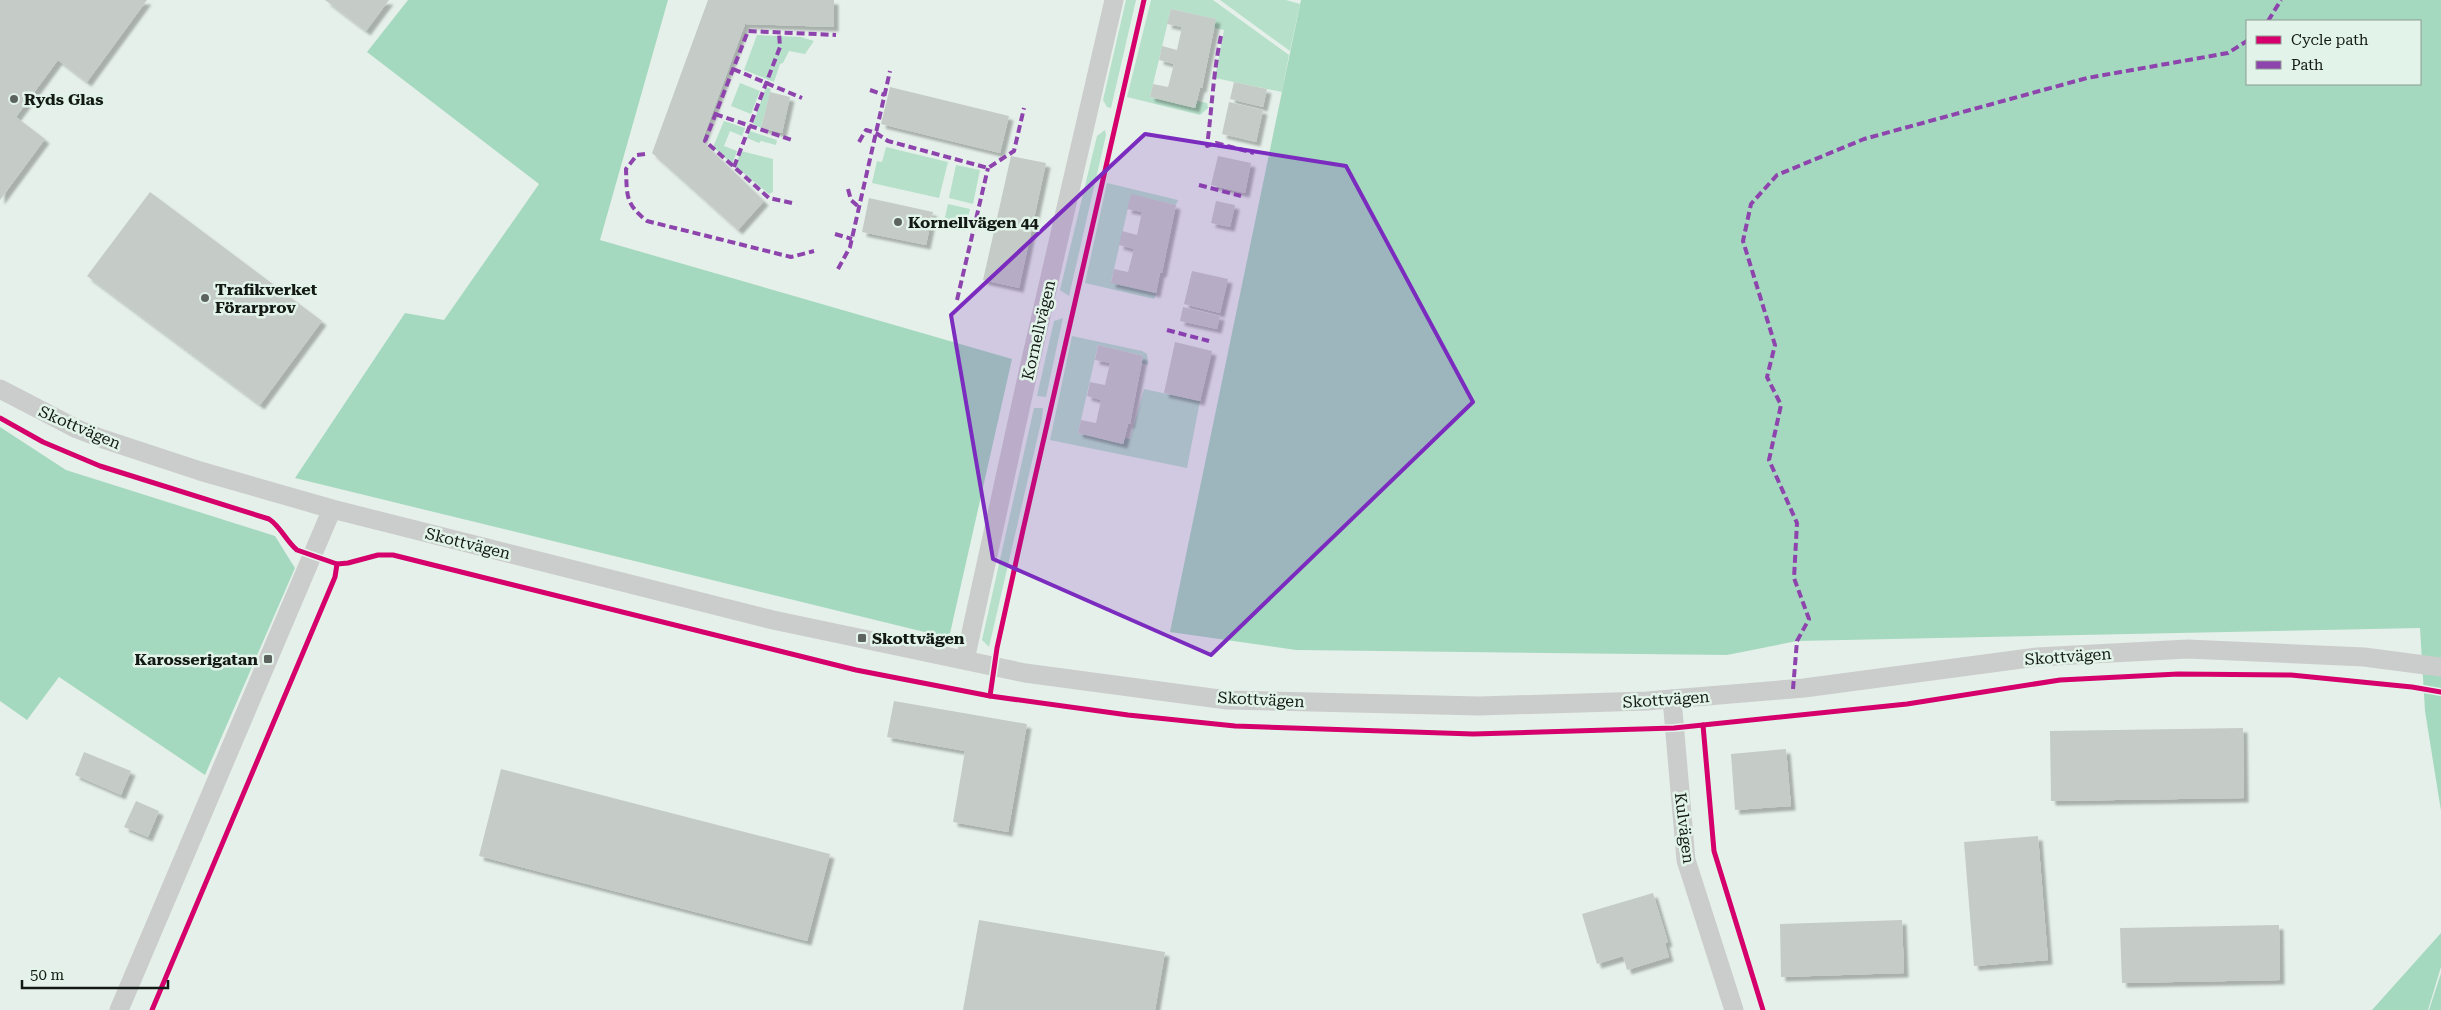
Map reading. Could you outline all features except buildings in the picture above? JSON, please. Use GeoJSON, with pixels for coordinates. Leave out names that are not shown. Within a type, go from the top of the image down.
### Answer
{"type":"FeatureCollection","features":[{"type":"Feature","properties":{"kind":"street","name":"Kornellvägen"},"geometry":{"type":"LineString","coordinates":[[965,660],[1029,368],[1114,0]]}},
{"type":"Feature","properties":{"kind":"street","name":"Skottvägen"},"geometry":{"type":"LineString","coordinates":[[0,389],[78,429],[102,439],[200,471],[332,509],[773,620],[1025,673],[1227,700],[1479,706],[1672,699],[1804,688],[2037,656],[2188,649],[2364,657],[2441,667]]}},
{"type":"Feature","properties":{"kind":"street"},"geometry":{"type":"LineString","coordinates":[[119,1010],[332,509]]}},
{"type":"Feature","properties":{"kind":"street","name":"Kulvägen"},"geometry":{"type":"LineString","coordinates":[[1672,699],[1686,860],[1734,1010]]}},
{"type":"Feature","properties":{"kind":"highlighted area"},"geometry":{"type":"Polygon","coordinates":[[[1145,134],[1346,166],[1473,402],[1211,655],[993,559],[951,315],[1145,134]]]}},
{"type":"Feature","properties":{"kind":"green space"},"geometry":{"type":"Polygon","coordinates":[[[408,0],[668,0],[600,240],[1012,359],[949,638],[295,478],[405,313],[444,320],[539,184],[367,52],[408,0]]]}},
{"type":"Feature","properties":{"kind":"green space"},"geometry":{"type":"Polygon","coordinates":[[[1126,0],[1136,0],[1111,108],[1107,107],[1103,100],[1126,0]]]}},
{"type":"Feature","properties":{"kind":"green space"},"geometry":{"type":"Polygon","coordinates":[[[1151,0],[1213,0],[1289,55],[1282,92],[1215,78],[1224,30],[1214,28],[1215,19],[1171,9],[1150,97],[1195,108],[1197,101],[1207,103],[1208,108],[1200,115],[1127,97],[1151,0]]]}},
{"type":"Feature","properties":{"kind":"green space"},"geometry":{"type":"Polygon","coordinates":[[[1220,0],[1286,0],[1300,4],[1290,51],[1220,0]]]}},
{"type":"Feature","properties":{"kind":"green space"},"geometry":{"type":"Polygon","coordinates":[[[1301,0],[2441,0],[2441,811],[2425,711],[2420,628],[1797,641],[1727,655],[1296,650],[1170,632],[1301,0]]]}},
{"type":"Feature","properties":{"kind":"green space"},"geometry":{"type":"Polygon","coordinates":[[[757,35],[801,37],[814,41],[805,54],[789,51],[783,63],[780,64],[774,82],[744,70],[757,35]]]}},
{"type":"Feature","properties":{"kind":"green space"},"geometry":{"type":"Polygon","coordinates":[[[740,83],[760,91],[751,114],[731,106],[740,83]]]}},
{"type":"Feature","properties":{"kind":"green space"},"geometry":{"type":"Polygon","coordinates":[[[766,87],[771,89],[761,128],[753,124],[766,87]]]}},
{"type":"Feature","properties":{"kind":"green space"},"geometry":{"type":"Polygon","coordinates":[[[724,121],[745,128],[742,136],[730,131],[724,146],[737,151],[732,164],[713,147],[724,121]]]}},
{"type":"Feature","properties":{"kind":"green space"},"geometry":{"type":"Polygon","coordinates":[[[1105,130],[1106,135],[1069,296],[1060,290],[1097,136],[1105,130]]]}},
{"type":"Feature","properties":{"kind":"green space"},"geometry":{"type":"Polygon","coordinates":[[[750,131],[777,140],[776,145],[761,141],[759,143],[747,138],[750,131]]]}},
{"type":"Feature","properties":{"kind":"green space"},"geometry":{"type":"Polygon","coordinates":[[[886,147],[948,162],[939,198],[872,183],[877,161],[882,162],[886,147]]]}},
{"type":"Feature","properties":{"kind":"green space"},"geometry":{"type":"Polygon","coordinates":[[[741,151],[773,159],[773,192],[769,194],[735,166],[741,151]]]}},
{"type":"Feature","properties":{"kind":"green space"},"geometry":{"type":"Polygon","coordinates":[[[956,165],[980,170],[973,204],[949,198],[956,165]]]}},
{"type":"Feature","properties":{"kind":"green space"},"geometry":{"type":"Polygon","coordinates":[[[1107,183],[1178,200],[1176,205],[1131,195],[1111,282],[1156,293],[1154,299],[1085,283],[1107,183]]]}},
{"type":"Feature","properties":{"kind":"green space"},"geometry":{"type":"Polygon","coordinates":[[[948,204],[970,209],[965,231],[943,226],[948,204]]]}},
{"type":"Feature","properties":{"kind":"green space"},"geometry":{"type":"Polygon","coordinates":[[[1063,318],[1046,397],[1037,396],[1054,321],[1063,318]]]}},
{"type":"Feature","properties":{"kind":"green space"},"geometry":{"type":"Polygon","coordinates":[[[1072,336],[1142,351],[1147,354],[1148,365],[1142,363],[1143,356],[1098,345],[1078,433],[1123,444],[1125,438],[1130,439],[1144,389],[1200,401],[1187,468],[1050,440],[1072,336]]]}},
{"type":"Feature","properties":{"kind":"green space"},"geometry":{"type":"Polygon","coordinates":[[[1034,408],[1043,408],[1042,418],[989,647],[982,640],[1034,408]]]}},
{"type":"Feature","properties":{"kind":"green space"},"geometry":{"type":"Polygon","coordinates":[[[0,427],[66,470],[275,536],[295,568],[205,775],[59,677],[27,720],[0,701],[0,427]]]}},
{"type":"Feature","properties":{"kind":"green space"},"geometry":{"type":"Polygon","coordinates":[[[2441,933],[2441,967],[2428,1010],[2372,1010],[2441,933]]]}},
{"type":"Feature","properties":{"kind":"green space"},"geometry":{"type":"Polygon","coordinates":[[[2441,973],[2441,1010],[2429,1010],[2441,973]]]}},
{"type":"Feature","properties":{"kind":"marked path"},"geometry":{"type":"LineString","coordinates":[[2269,20],[2281,0]]}},
{"type":"Feature","properties":{"kind":"marked path"},"geometry":{"type":"LineString","coordinates":[[792,203],[769,198],[705,141],[748,31],[836,35]]}},
{"type":"Feature","properties":{"kind":"marked path"},"geometry":{"type":"LineString","coordinates":[[734,167],[780,47],[779,33]]}},
{"type":"Feature","properties":{"kind":"marked path"},"geometry":{"type":"LineString","coordinates":[[1221,36],[1214,77],[1207,146],[1216,143],[1254,153]]}},
{"type":"Feature","properties":{"kind":"marked path"},"geometry":{"type":"LineString","coordinates":[[1793,689],[1797,641],[1809,619],[1794,578],[1797,523],[1769,460],[1781,405],[1767,377],[1775,345],[1743,241],[1751,204],[1777,175],[1864,139],[2087,78],[2228,53],[2246,42]]}},
{"type":"Feature","properties":{"kind":"marked path"},"geometry":{"type":"LineString","coordinates":[[733,69],[802,98]]}},
{"type":"Feature","properties":{"kind":"marked path"},"geometry":{"type":"LineString","coordinates":[[838,269],[850,247],[890,71]]}},
{"type":"Feature","properties":{"kind":"marked path"},"geometry":{"type":"LineString","coordinates":[[870,90],[885,95]]}},
{"type":"Feature","properties":{"kind":"marked path"},"geometry":{"type":"LineString","coordinates":[[859,142],[866,130],[876,133],[888,141],[988,168],[1014,151],[1024,108]]}},
{"type":"Feature","properties":{"kind":"marked path"},"geometry":{"type":"LineString","coordinates":[[715,114],[792,140]]}},
{"type":"Feature","properties":{"kind":"marked path"},"geometry":{"type":"LineString","coordinates":[[645,154],[637,155],[626,169],[627,192],[631,204],[647,221],[791,257],[814,251]]}},
{"type":"Feature","properties":{"kind":"marked path"},"geometry":{"type":"LineString","coordinates":[[957,300],[988,168]]}},
{"type":"Feature","properties":{"kind":"marked path"},"geometry":{"type":"LineString","coordinates":[[1199,185],[1241,196]]}},
{"type":"Feature","properties":{"kind":"marked path"},"geometry":{"type":"LineString","coordinates":[[848,189],[851,200],[859,207]]}},
{"type":"Feature","properties":{"kind":"marked path"},"geometry":{"type":"LineString","coordinates":[[835,234],[852,239]]}},
{"type":"Feature","properties":{"kind":"marked path"},"geometry":{"type":"LineString","coordinates":[[1167,330],[1209,341]]}},
{"type":"Feature","properties":{"kind":"cycle path"},"geometry":{"type":"LineString","coordinates":[[990,696],[997,648],[1023,530],[1144,0]]}},
{"type":"Feature","properties":{"kind":"cycle path"},"geometry":{"type":"LineString","coordinates":[[0,418],[43,442],[100,466],[269,519],[297,550],[337,564],[378,555],[393,555],[856,670],[990,696],[1128,715],[1235,726],[1473,734],[1674,728],[1907,704],[2060,680],[2178,674],[2291,675],[2412,687],[2441,692]]}},
{"type":"Feature","properties":{"kind":"cycle path"},"geometry":{"type":"LineString","coordinates":[[152,1010],[335,577],[337,564]]}},
{"type":"Feature","properties":{"kind":"cycle path"},"geometry":{"type":"LineString","coordinates":[[1703,725],[1714,851],[1763,1010]]}},
{"type":"Feature","properties":{"kind":"place","name":"Ryds Glas"},"geometry":{"type":"Point","coordinates":[14,99]}},
{"type":"Feature","properties":{"kind":"place","name":"Kornellvägen 44"},"geometry":{"type":"Point","coordinates":[898,222]}},
{"type":"Feature","properties":{"kind":"place","name":"Trafikverket Förarprov"},"geometry":{"type":"Point","coordinates":[205,298]}},
{"type":"Feature","properties":{"kind":"place","name":"Skottvägen"},"geometry":{"type":"Point","coordinates":[862,638]}},
{"type":"Feature","properties":{"kind":"place","name":"Karosserigatan"},"geometry":{"type":"Point","coordinates":[268,659]}}]}
